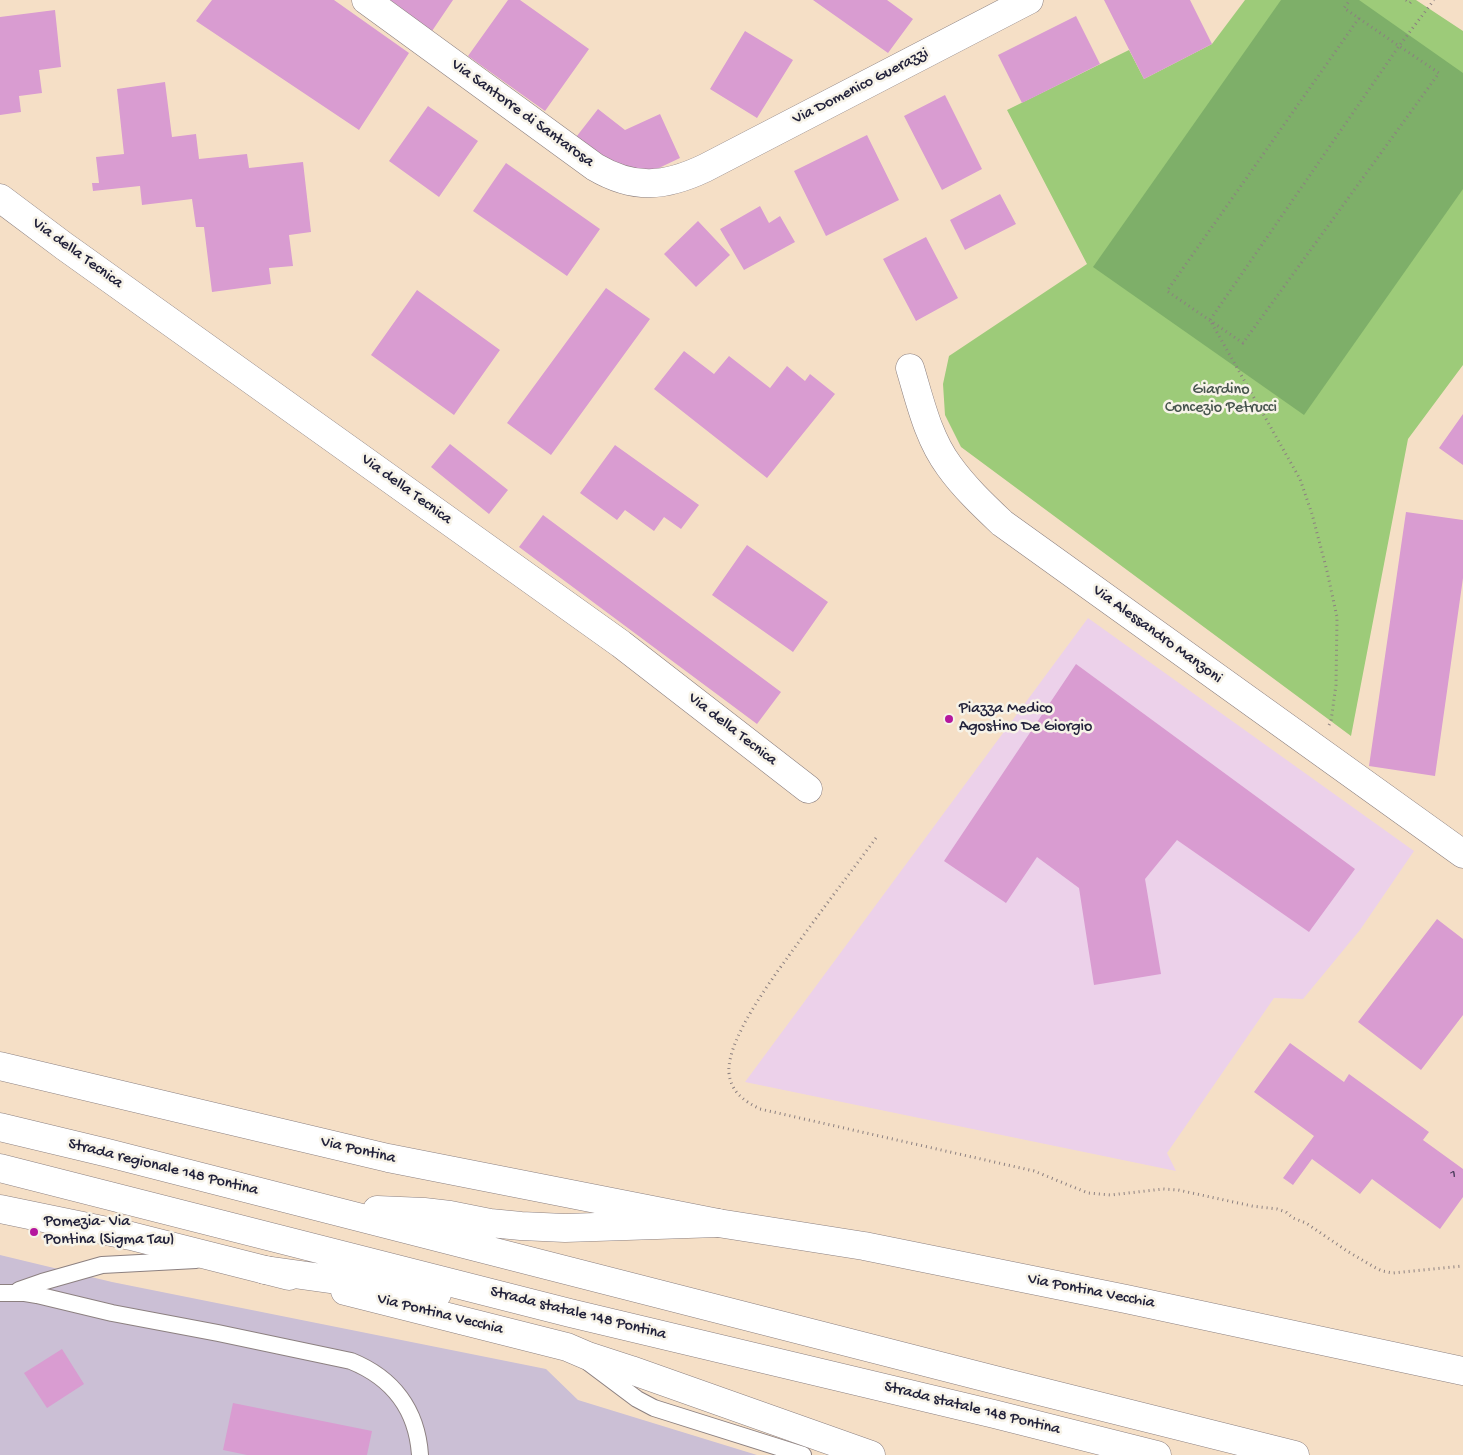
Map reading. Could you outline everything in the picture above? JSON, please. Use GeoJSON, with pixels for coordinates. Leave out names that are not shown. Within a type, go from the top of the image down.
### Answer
{"type":"FeatureCollection","features":[{"type":"Feature","properties":{"kind":"main road","name":"Via Santorre di Santarosa"},"geometry":{"type":"LineString","coordinates":[[366,0],[605,173],[628,181],[650,184],[670,181],[693,174]]}},
{"type":"Feature","properties":{"kind":"main road","name":"Via Domenico Guerazzi"},"geometry":{"type":"LineString","coordinates":[[693,174],[1029,0]]}},
{"type":"Feature","properties":{"kind":"main road","name":"Via della Tecnica"},"geometry":{"type":"LineString","coordinates":[[0,198],[64,246],[621,644],[808,789]]}},
{"type":"Feature","properties":{"kind":"main road","name":"Via Alessandro Manzoni"},"geometry":{"type":"LineString","coordinates":[[910,368],[925,416],[948,465],[1002,523],[1463,854]]}},
{"type":"Feature","properties":{"kind":"main road","name":"Via Pontina"},"geometry":{"type":"LineString","coordinates":[[0,1066],[388,1158],[718,1223]]}},
{"type":"Feature","properties":{"kind":"main road","name":"Strada regionale 148 Pontina"},"geometry":{"type":"LineString","coordinates":[[0,1127],[325,1209]]}},
{"type":"Feature","properties":{"kind":"main road","name":"Strada statale 148 Pontina"},"geometry":{"type":"LineString","coordinates":[[0,1168],[570,1313],[1158,1455]]}},
{"type":"Feature","properties":{"kind":"main road","name":"Via Pontina Vecchia"},"geometry":{"type":"LineString","coordinates":[[0,1209],[131,1236],[567,1347],[871,1455]]}},
{"type":"Feature","properties":{"kind":"main road"},"geometry":{"type":"LineString","coordinates":[[325,1209],[424,1212],[490,1223],[565,1228],[718,1223]]}},
{"type":"Feature","properties":{"kind":"main road","name":"Strada statale 148 Pontina"},"geometry":{"type":"LineString","coordinates":[[325,1209],[1295,1455]]}},
{"type":"Feature","properties":{"kind":"main road","name":"Via Pontina Vecchia"},"geometry":{"type":"LineString","coordinates":[[718,1223],[864,1246],[1136,1301],[1463,1371]]}},
{"type":"Feature","properties":{"kind":"main road"},"geometry":{"type":"LineString","coordinates":[[266,1270],[570,1313]]}},
{"type":"Feature","properties":{"kind":"lane"},"geometry":{"type":"LineString","coordinates":[[6,1293],[102,1265],[220,1258]]}},
{"type":"Feature","properties":{"kind":"lane"},"geometry":{"type":"LineString","coordinates":[[6,1293],[37,1294],[112,1313],[341,1358],[357,1363],[382,1378],[400,1397],[410,1413],[417,1430],[420,1455]]}},
{"type":"Feature","properties":{"kind":"lane"},"geometry":{"type":"LineString","coordinates":[[567,1347],[637,1399],[654,1408],[803,1455]]}},
{"type":"Feature","properties":{"kind":"path"},"geometry":{"type":"LineString","coordinates":[[1350,0],[1344,8],[1360,18],[1439,73],[1243,343],[1166,291],[1360,18]]}},
{"type":"Feature","properties":{"kind":"path"},"geometry":{"type":"LineString","coordinates":[[1406,0],[1410,3],[1413,0]]}},
{"type":"Feature","properties":{"kind":"path"},"geometry":{"type":"LineString","coordinates":[[1210,320],[1399,46],[1434,0]]}},
{"type":"Feature","properties":{"kind":"path"},"geometry":{"type":"LineString","coordinates":[[1210,320],[1300,479],[1312,514],[1327,571],[1337,617],[1336,685],[1331,721],[1317,749]]}},
{"type":"Feature","properties":{"kind":"path"},"geometry":{"type":"LineString","coordinates":[[876,838],[786,959],[743,1026],[733,1050],[729,1073],[734,1089],[746,1102],[760,1108],[1034,1171],[1088,1193],[1110,1195],[1163,1189],[1178,1190],[1252,1206],[1277,1208],[1293,1218],[1306,1223],[1347,1251],[1382,1271],[1393,1273],[1463,1266]]}},
{"type":"Feature","properties":{"kind":"shaded area"},"geometry":{"type":"Polygon","coordinates":[[[1088,618],[1414,851],[1360,930],[1303,999],[1274,998],[1167,1153],[1176,1171],[745,1082],[1088,618]]]}},
{"type":"Feature","properties":{"kind":"shaded area"},"geometry":{"type":"Polygon","coordinates":[[[0,1255],[112,1282],[546,1369],[578,1400],[757,1455],[0,1455],[0,1255]]]}},
{"type":"Feature","properties":{"kind":"green space","name":"Giardino Concezio Petrucci"},"geometry":{"type":"Polygon","coordinates":[[[1245,0],[1416,0],[1463,31],[1463,365],[1408,439],[1351,736],[961,447],[945,415],[943,384],[949,356],[1087,264],[1007,110],[1129,50],[1144,79],[1212,44],[1245,0]]]}},
{"type":"Feature","properties":{"kind":"green space"},"geometry":{"type":"Polygon","coordinates":[[[1281,0],[1359,0],[1463,73],[1463,189],[1304,415],[1093,267],[1281,0]]]}},
{"type":"Feature","properties":{"kind":"building"},"geometry":{"type":"Polygon","coordinates":[[[212,0],[334,0],[409,53],[359,130],[196,21],[212,0]]]}},
{"type":"Feature","properties":{"kind":"building"},"geometry":{"type":"Polygon","coordinates":[[[390,0],[453,0],[432,31],[390,0]]]}},
{"type":"Feature","properties":{"kind":"building"},"geometry":{"type":"Polygon","coordinates":[[[508,0],[520,0],[589,49],[545,111],[468,56],[508,0]]]}},
{"type":"Feature","properties":{"kind":"building"},"geometry":{"type":"Polygon","coordinates":[[[813,0],[887,0],[913,19],[888,53],[813,0]]]}},
{"type":"Feature","properties":{"kind":"building"},"geometry":{"type":"Polygon","coordinates":[[[1104,0],[1190,0],[1212,44],[1144,79],[1104,0]]]}},
{"type":"Feature","properties":{"kind":"building"},"geometry":{"type":"Polygon","coordinates":[[[55,10],[61,67],[39,70],[42,93],[19,96],[21,112],[0,115],[0,17],[55,10]]]}},
{"type":"Feature","properties":{"kind":"building"},"geometry":{"type":"Polygon","coordinates":[[[1076,16],[1100,64],[1022,103],[998,55],[1076,16]]]}},
{"type":"Feature","properties":{"kind":"building"},"geometry":{"type":"Polygon","coordinates":[[[745,31],[793,60],[757,118],[710,89],[745,31]]]}},
{"type":"Feature","properties":{"kind":"building"},"geometry":{"type":"Polygon","coordinates":[[[165,82],[172,137],[196,134],[199,159],[247,154],[249,168],[303,162],[311,232],[289,235],[293,266],[269,268],[271,284],[212,292],[204,227],[196,227],[192,199],[142,205],[140,186],[93,191],[92,183],[99,183],[96,157],[124,154],[117,89],[165,82]]]}},
{"type":"Feature","properties":{"kind":"building"},"geometry":{"type":"Polygon","coordinates":[[[945,95],[982,169],[942,190],[904,116],[945,95]]]}},
{"type":"Feature","properties":{"kind":"building"},"geometry":{"type":"Polygon","coordinates":[[[428,106],[478,141],[439,197],[389,161],[428,106]]]}},
{"type":"Feature","properties":{"kind":"building"},"geometry":{"type":"Polygon","coordinates":[[[598,109],[625,130],[660,114],[680,158],[644,175],[610,169],[573,141],[598,109]]]}},
{"type":"Feature","properties":{"kind":"building"},"geometry":{"type":"Polygon","coordinates":[[[867,135],[899,200],[826,236],[794,171],[867,135]]]}},
{"type":"Feature","properties":{"kind":"building"},"geometry":{"type":"Polygon","coordinates":[[[506,163],[600,229],[567,276],[473,211],[506,163]]]}},
{"type":"Feature","properties":{"kind":"building"},"geometry":{"type":"Polygon","coordinates":[[[1000,194],[1016,224],[965,250],[950,220],[1000,194]]]}},
{"type":"Feature","properties":{"kind":"building"},"geometry":{"type":"Polygon","coordinates":[[[760,206],[769,223],[780,216],[795,242],[744,270],[720,229],[760,206]]]}},
{"type":"Feature","properties":{"kind":"building"},"geometry":{"type":"Polygon","coordinates":[[[698,221],[730,255],[696,287],[664,254],[698,221]]]}},
{"type":"Feature","properties":{"kind":"building"},"geometry":{"type":"Polygon","coordinates":[[[926,237],[958,298],[916,321],[883,259],[926,237]]]}},
{"type":"Feature","properties":{"kind":"building"},"geometry":{"type":"Polygon","coordinates":[[[606,288],[650,319],[551,455],[507,423],[606,288]]]}},
{"type":"Feature","properties":{"kind":"building"},"geometry":{"type":"Polygon","coordinates":[[[417,290],[500,350],[454,415],[371,355],[417,290]]]}},
{"type":"Feature","properties":{"kind":"building"},"geometry":{"type":"Polygon","coordinates":[[[684,351],[714,374],[729,356],[770,388],[787,366],[805,381],[810,374],[835,394],[767,478],[654,389],[684,351]]]}},
{"type":"Feature","properties":{"kind":"building"},"geometry":{"type":"Polygon","coordinates":[[[1463,414],[1463,465],[1439,448],[1463,414]]]}},
{"type":"Feature","properties":{"kind":"building"},"geometry":{"type":"Polygon","coordinates":[[[450,444],[508,490],[489,514],[431,467],[450,444]]]}},
{"type":"Feature","properties":{"kind":"building"},"geometry":{"type":"Polygon","coordinates":[[[615,445],[699,505],[681,529],[664,517],[654,531],[625,510],[617,520],[580,493],[615,445]]]}},
{"type":"Feature","properties":{"kind":"building"},"geometry":{"type":"Polygon","coordinates":[[[1406,512],[1463,520],[1463,578],[1435,776],[1369,766],[1406,512]]]}},
{"type":"Feature","properties":{"kind":"building"},"geometry":{"type":"Polygon","coordinates":[[[543,515],[781,692],[757,724],[519,547],[543,515]]]}},
{"type":"Feature","properties":{"kind":"building"},"geometry":{"type":"Polygon","coordinates":[[[747,545],[828,602],[793,652],[712,595],[747,545]]]}},
{"type":"Feature","properties":{"kind":"building"},"geometry":{"type":"Polygon","coordinates":[[[1076,664],[1355,869],[1309,932],[1177,840],[1145,879],[1161,974],[1094,985],[1079,888],[1037,857],[1006,903],[944,861],[1076,664]]]}},
{"type":"Feature","properties":{"kind":"building"},"geometry":{"type":"Polygon","coordinates":[[[1437,919],[1463,939],[1463,1015],[1421,1070],[1358,1022],[1437,919]]]}},
{"type":"Feature","properties":{"kind":"building"},"geometry":{"type":"Polygon","coordinates":[[[1290,1043],[1344,1082],[1349,1074],[1429,1132],[1423,1140],[1463,1169],[1463,1197],[1440,1229],[1372,1179],[1360,1194],[1312,1159],[1293,1185],[1283,1178],[1314,1136],[1254,1092],[1290,1043]]]}},
{"type":"Feature","properties":{"kind":"building"},"geometry":{"type":"Polygon","coordinates":[[[62,1349],[84,1384],[47,1408],[24,1373],[62,1349]]]}},
{"type":"Feature","properties":{"kind":"building"},"geometry":{"type":"Polygon","coordinates":[[[233,1403],[372,1431],[367,1455],[247,1455],[223,1450],[233,1403]]]}},
{"type":"Feature","properties":{"kind":"place","name":"Piazza Medico Agostino De Giorgio"},"geometry":{"type":"Point","coordinates":[949,719]}},
{"type":"Feature","properties":{"kind":"place","name":"Pomezia- Via Pontina (Sigma Tau)"},"geometry":{"type":"Point","coordinates":[34,1232]}}]}
